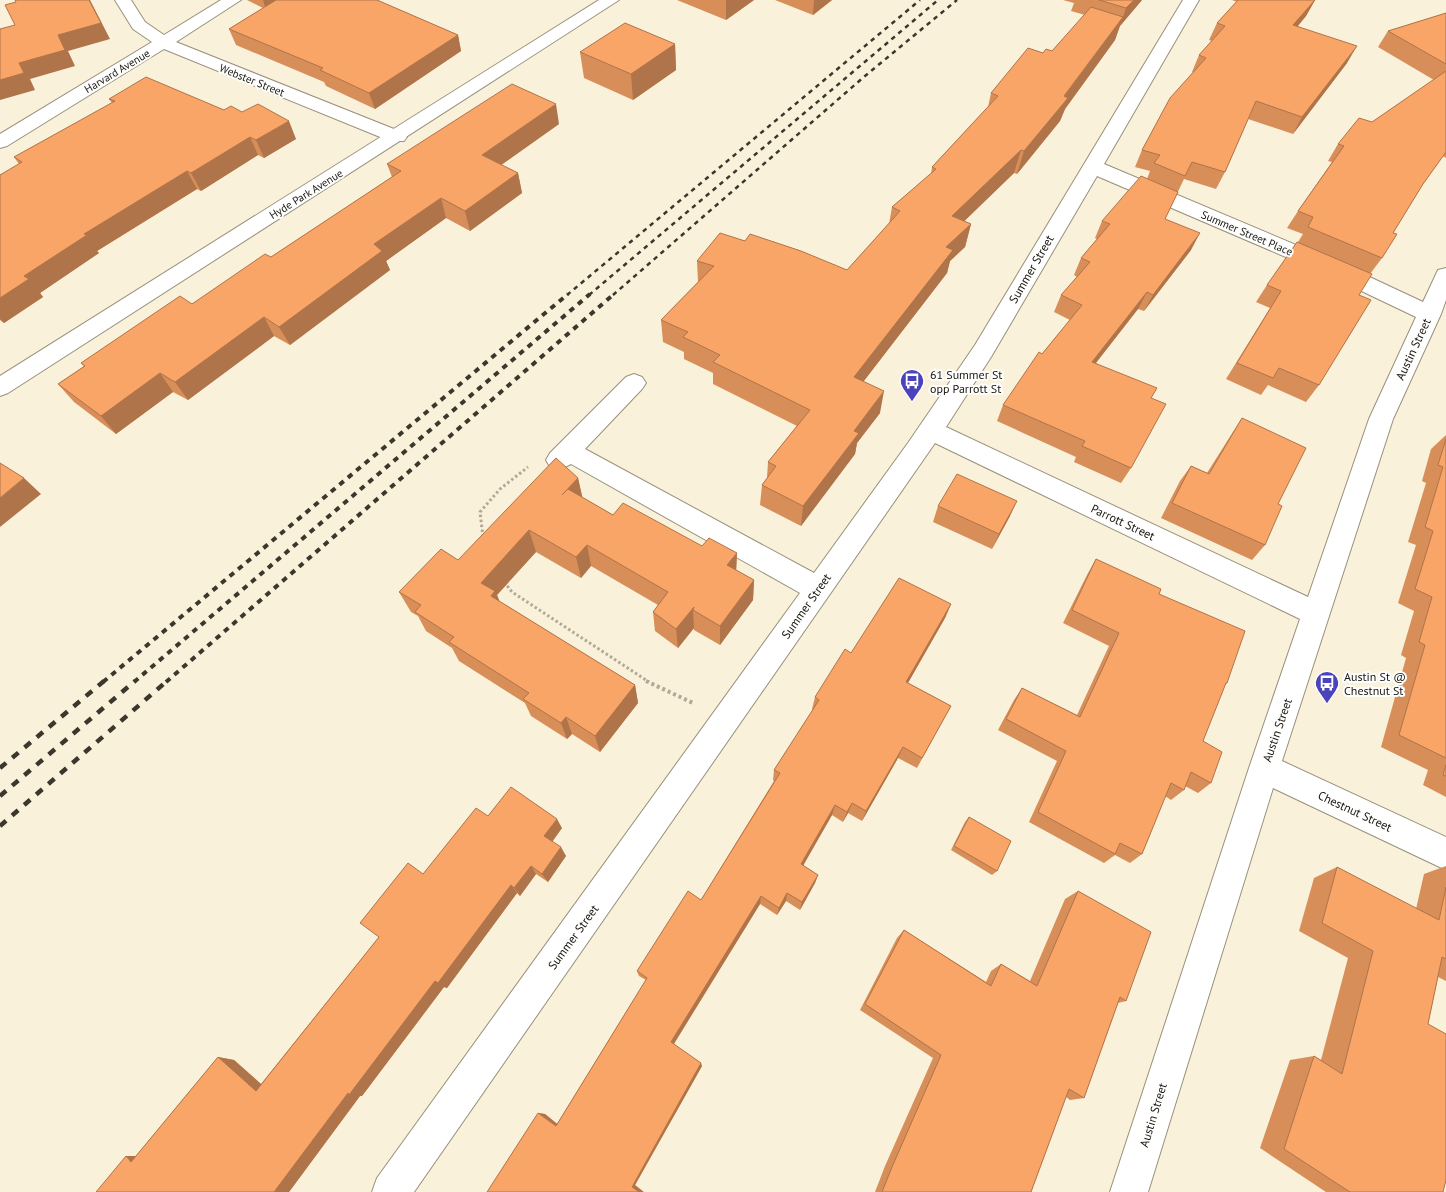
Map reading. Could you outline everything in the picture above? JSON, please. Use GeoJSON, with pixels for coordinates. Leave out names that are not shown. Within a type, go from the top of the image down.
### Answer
{"type":"FeatureCollection","features":[{"type":"Feature","properties":{"kind":"street","name":"Webster Street"},"geometry":{"type":"LineString","coordinates":[[123,0],[139,25],[164,43],[246,78],[397,137]]}},
{"type":"Feature","properties":{"kind":"street","name":"Harvard Avenue"},"geometry":{"type":"LineString","coordinates":[[0,142],[234,0]]}},
{"type":"Feature","properties":{"kind":"street","name":"Hyde Park Avenue"},"geometry":{"type":"LineString","coordinates":[[0,387],[611,0]]}},
{"type":"Feature","properties":{"kind":"street","name":"Summer Street"},"geometry":{"type":"LineString","coordinates":[[392,1192],[930,430],[982,351],[1191,0]]}},
{"type":"Feature","properties":{"kind":"street","name":"Summer Street Place"},"geometry":{"type":"LineString","coordinates":[[1091,166],[1338,271],[1430,314]]}},
{"type":"Feature","properties":{"kind":"street","name":"Austin Street"},"geometry":{"type":"LineString","coordinates":[[1129,1192],[1264,768],[1381,419],[1445,281]]}},
{"type":"Feature","properties":{"kind":"street"},"geometry":{"type":"LineString","coordinates":[[634,383],[563,455],[818,589]]}},
{"type":"Feature","properties":{"kind":"street","name":"Parrott Street"},"geometry":{"type":"LineString","coordinates":[[930,430],[1316,614]]}},
{"type":"Feature","properties":{"kind":"street","name":"Chestnut Street"},"geometry":{"type":"LineString","coordinates":[[1264,768],[1446,854]]}},
{"type":"Feature","properties":{"kind":"path"},"geometry":{"type":"LineString","coordinates":[[483,540],[480,512],[500,489],[525,468],[563,455]]}},
{"type":"Feature","properties":{"kind":"path"},"geometry":{"type":"LineString","coordinates":[[501,579],[512,592],[642,679],[701,707]]}},
{"type":"Feature","properties":{"kind":"building"},"geometry":{"type":"Polygon","coordinates":[[[15,0],[89,0],[101,23],[58,35],[65,50],[19,63],[24,73],[0,80],[0,29],[15,25],[5,5],[16,2],[15,0]]]}},
{"type":"Feature","properties":{"kind":"building"},"geometry":{"type":"Polygon","coordinates":[[[276,0],[377,0],[458,35],[369,93],[320,70],[323,68],[229,29],[276,0]]]}},
{"type":"Feature","properties":{"kind":"building"},"geometry":{"type":"Polygon","coordinates":[[[1099,0],[1134,0],[1126,8],[1099,0]]]}},
{"type":"Feature","properties":{"kind":"building"},"geometry":{"type":"Polygon","coordinates":[[[1238,0],[1315,0],[1293,25],[1357,46],[1302,117],[1256,101],[1225,172],[1192,162],[1185,176],[1154,163],[1160,155],[1142,150],[1170,98],[1206,58],[1199,55],[1225,26],[1217,23],[1238,0]]]}},
{"type":"Feature","properties":{"kind":"building"},"geometry":{"type":"Polygon","coordinates":[[[1091,7],[1123,17],[1064,96],[1068,98],[1024,151],[1021,150],[952,216],[971,224],[946,247],[953,250],[854,377],[884,391],[854,431],[859,433],[803,506],[762,485],[776,466],[768,462],[810,410],[713,362],[720,355],[683,337],[688,332],[661,320],[714,266],[697,261],[720,233],[745,241],[750,234],[801,251],[847,270],[900,211],[892,207],[936,169],[932,167],[998,96],[991,93],[1028,48],[1043,53],[1046,49],[1052,51],[1091,7]]]}},
{"type":"Feature","properties":{"kind":"building"},"geometry":{"type":"Polygon","coordinates":[[[1446,13],[1446,64],[1388,31],[1446,13]]]}},
{"type":"Feature","properties":{"kind":"building"},"geometry":{"type":"Polygon","coordinates":[[[625,23],[675,44],[631,74],[580,52],[625,23]]]}},
{"type":"Feature","properties":{"kind":"building"},"geometry":{"type":"Polygon","coordinates":[[[1446,71],[1446,152],[1423,184],[1393,233],[1397,234],[1382,258],[1308,227],[1313,217],[1298,211],[1344,146],[1338,144],[1359,118],[1372,122],[1446,71]]]}},
{"type":"Feature","properties":{"kind":"building"},"geometry":{"type":"Polygon","coordinates":[[[146,77],[224,110],[231,106],[242,112],[258,104],[289,121],[256,140],[250,137],[191,173],[187,171],[84,234],[87,235],[24,276],[29,279],[0,298],[0,175],[22,162],[14,157],[115,101],[109,99],[146,77]]]}},
{"type":"Feature","properties":{"kind":"building"},"geometry":{"type":"Polygon","coordinates":[[[512,84],[556,104],[482,155],[518,173],[465,211],[441,198],[374,244],[382,251],[279,327],[264,317],[175,382],[160,373],[101,416],[58,384],[85,366],[81,363],[180,296],[192,304],[265,254],[271,257],[401,171],[387,164],[512,84]]]}},
{"type":"Feature","properties":{"kind":"building"},"geometry":{"type":"Polygon","coordinates":[[[1141,176],[1178,192],[1165,219],[1200,233],[1153,295],[1147,292],[1092,362],[1157,388],[1151,398],[1166,404],[1131,468],[1082,446],[1085,441],[1003,405],[1039,352],[1042,354],[1082,305],[1061,295],[1090,262],[1081,258],[1110,224],[1102,221],[1141,176]]]}},
{"type":"Feature","properties":{"kind":"building"},"geometry":{"type":"Polygon","coordinates":[[[1297,242],[1372,274],[1359,295],[1371,300],[1319,385],[1279,368],[1273,378],[1237,363],[1281,291],[1267,285],[1297,242]]]}},
{"type":"Feature","properties":{"kind":"building"},"geometry":{"type":"Polygon","coordinates":[[[1242,418],[1306,448],[1278,504],[1282,506],[1265,545],[1172,503],[1191,466],[1209,474],[1242,418]]]}},
{"type":"Feature","properties":{"kind":"building"},"geometry":{"type":"Polygon","coordinates":[[[1446,439],[1446,758],[1399,735],[1425,645],[1419,642],[1432,597],[1415,589],[1433,531],[1425,527],[1443,467],[1438,465],[1446,439]]]}},
{"type":"Feature","properties":{"kind":"building"},"geometry":{"type":"Polygon","coordinates":[[[556,458],[578,478],[562,495],[568,489],[613,515],[623,503],[702,546],[709,538],[737,553],[727,565],[754,580],[720,626],[693,610],[694,607],[676,629],[653,612],[668,592],[587,545],[576,557],[529,530],[481,583],[495,591],[491,596],[635,685],[595,736],[566,717],[561,723],[523,699],[529,693],[449,642],[454,637],[415,612],[421,605],[399,592],[441,549],[458,560],[556,458]]]}},
{"type":"Feature","properties":{"kind":"building"},"geometry":{"type":"Polygon","coordinates":[[[0,463],[24,478],[0,498],[0,463]]]}},
{"type":"Feature","properties":{"kind":"building"},"geometry":{"type":"Polygon","coordinates":[[[957,474],[1017,501],[999,534],[938,506],[957,474]]]}},
{"type":"Feature","properties":{"kind":"building"},"geometry":{"type":"Polygon","coordinates":[[[1096,559],[1161,589],[1159,594],[1245,631],[1227,683],[1203,741],[1222,752],[1211,783],[1191,772],[1184,790],[1171,783],[1142,854],[1120,843],[1115,854],[1038,812],[1066,751],[1006,719],[1022,688],[1080,717],[1119,633],[1072,610],[1096,559]]]}},
{"type":"Feature","properties":{"kind":"building"},"geometry":{"type":"Polygon","coordinates":[[[899,578],[951,604],[906,682],[951,706],[922,758],[903,747],[866,811],[852,803],[847,812],[835,805],[801,864],[818,875],[802,902],[787,893],[779,908],[761,896],[671,1042],[701,1063],[632,1187],[639,1192],[487,1192],[538,1113],[556,1126],[647,978],[637,971],[688,891],[701,900],[780,773],[774,770],[819,700],[815,697],[845,649],[851,653],[899,578]]]}},
{"type":"Feature","properties":{"kind":"building"},"geometry":{"type":"Polygon","coordinates":[[[1446,765],[1446,776],[1443,775],[1446,765]]]}},
{"type":"Feature","properties":{"kind":"building"},"geometry":{"type":"Polygon","coordinates":[[[511,787],[557,819],[544,836],[561,847],[542,874],[531,866],[514,888],[511,885],[438,983],[435,981],[274,1192],[96,1192],[126,1156],[131,1162],[218,1057],[256,1091],[379,937],[360,923],[408,863],[423,874],[476,808],[488,816],[511,787]]]}},
{"type":"Feature","properties":{"kind":"building"},"geometry":{"type":"Polygon","coordinates":[[[969,817],[1011,841],[997,871],[954,846],[969,817]]]}},
{"type":"Feature","properties":{"kind":"building"},"geometry":{"type":"Polygon","coordinates":[[[1337,867],[1439,920],[1446,887],[1446,959],[1442,957],[1428,1024],[1446,1034],[1446,1180],[1443,1192],[1350,1192],[1284,1149],[1314,1056],[1342,1074],[1373,951],[1322,923],[1337,867]]]}},
{"type":"Feature","properties":{"kind":"building"},"geometry":{"type":"Polygon","coordinates":[[[1078,891],[1151,932],[1126,1001],[1120,997],[1084,1098],[1069,1089],[1031,1192],[882,1192],[941,1055],[865,1004],[904,930],[991,986],[1001,964],[1037,986],[1078,891]]]}},
{"type":"Feature","properties":{"kind":"railway"},"geometry":{"type":"LineString","coordinates":[[567,295],[920,0]]}},
{"type":"Feature","properties":{"kind":"railway"},"geometry":{"type":"LineString","coordinates":[[589,295],[938,0]]}},
{"type":"Feature","properties":{"kind":"railway"},"geometry":{"type":"LineString","coordinates":[[613,295],[865,76],[957,0]]}},
{"type":"Feature","properties":{"kind":"railway"},"geometry":{"type":"LineString","coordinates":[[103,682],[568,294]]}},
{"type":"Feature","properties":{"kind":"railway"},"geometry":{"type":"LineString","coordinates":[[134,682],[590,294]]}},
{"type":"Feature","properties":{"kind":"railway"},"geometry":{"type":"LineString","coordinates":[[166,682],[614,294]]}},
{"type":"Feature","properties":{"kind":"railway"},"geometry":{"type":"LineString","coordinates":[[0,768],[104,681]]}},
{"type":"Feature","properties":{"kind":"railway"},"geometry":{"type":"LineString","coordinates":[[0,796],[135,681]]}},
{"type":"Feature","properties":{"kind":"railway"},"geometry":{"type":"LineString","coordinates":[[0,826],[167,681]]}},
{"type":"Feature","properties":{"kind":"place","name":"61 Summer St opp Parrott St"},"geometry":{"type":"Point","coordinates":[912,402]}},
{"type":"Feature","properties":{"kind":"place","name":"Austin St @ Chestnut St"},"geometry":{"type":"Point","coordinates":[1327,704]}}]}
